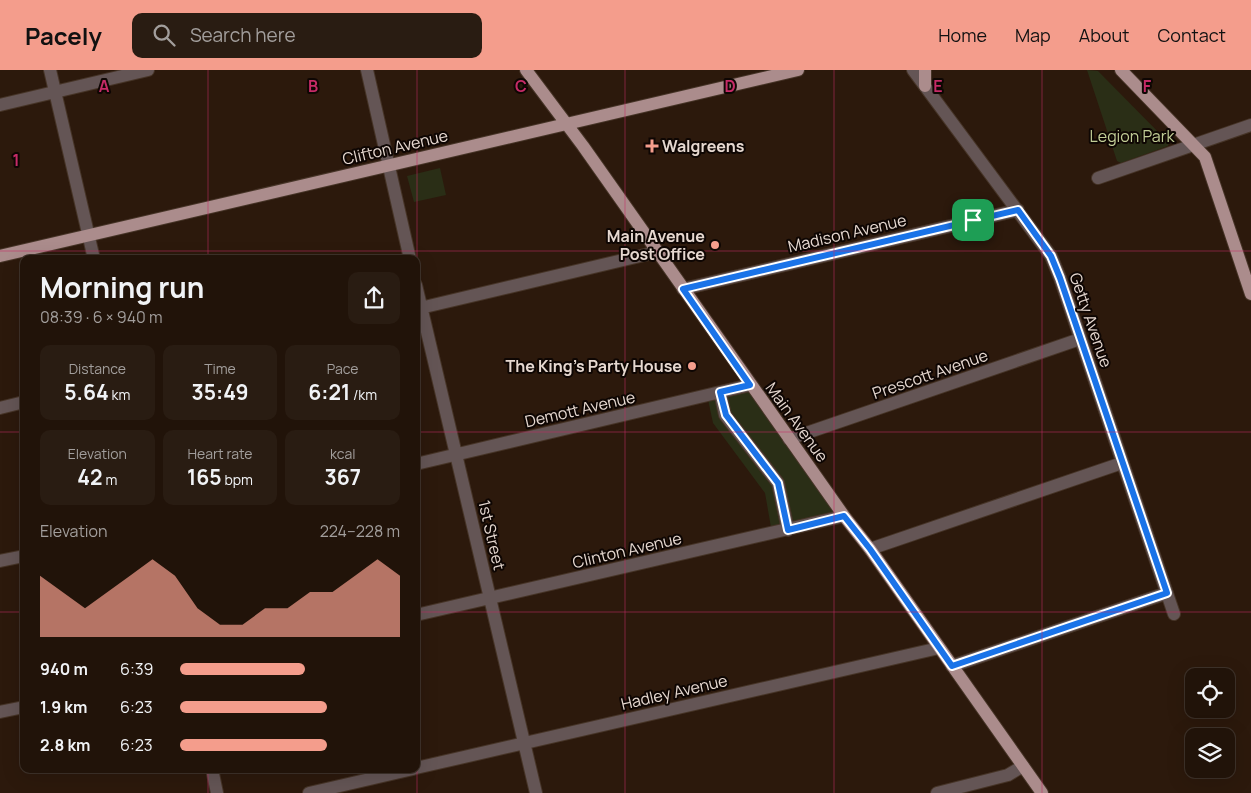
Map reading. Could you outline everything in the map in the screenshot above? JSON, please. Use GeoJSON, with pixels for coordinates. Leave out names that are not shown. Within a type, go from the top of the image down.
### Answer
{"type":"FeatureCollection","features":[{"type":"Feature","properties":{"kind":"main road","name":"Main Avenue"},"geometry":{"type":"LineString","coordinates":[[526,70],[567,124],[750,385],[870,549],[1042,793]]}},
{"type":"Feature","properties":{"kind":"main road","name":"Clifton Avenue"},"geometry":{"type":"LineString","coordinates":[[0,256],[798,70]]}},
{"type":"Feature","properties":{"kind":"main road"},"geometry":{"type":"LineString","coordinates":[[925,70],[925,86]]}},
{"type":"Feature","properties":{"kind":"main road"},"geometry":{"type":"LineString","coordinates":[[1121,70],[1204,157],[1249,279],[1251,294]]}},
{"type":"Feature","properties":{"kind":"street"},"geometry":{"type":"LineString","coordinates":[[50,70],[93,255]]}},
{"type":"Feature","properties":{"kind":"street"},"geometry":{"type":"LineString","coordinates":[[0,105],[148,70]]}},
{"type":"Feature","properties":{"kind":"street"},"geometry":{"type":"LineString","coordinates":[[367,70],[409,255]]}},
{"type":"Feature","properties":{"kind":"street","name":"Getty Avenue"},"geometry":{"type":"LineString","coordinates":[[913,70],[1051,256],[1174,614]]}},
{"type":"Feature","properties":{"kind":"street"},"geometry":{"type":"LineString","coordinates":[[1098,178],[1251,126]]}},
{"type":"Feature","properties":{"kind":"street","name":"Madison Avenue"},"geometry":{"type":"LineString","coordinates":[[683,289],[1018,210]]}},
{"type":"Feature","properties":{"kind":"street"},"geometry":{"type":"LineString","coordinates":[[420,309],[657,252]]}},
{"type":"Feature","properties":{"kind":"street","name":"1st Street"},"geometry":{"type":"LineString","coordinates":[[420,313],[456,454],[536,793]]}},
{"type":"Feature","properties":{"kind":"street","name":"Prescott Avenue"},"geometry":{"type":"LineString","coordinates":[[790,439],[1080,339]]}},
{"type":"Feature","properties":{"kind":"street","name":"Demott Avenue"},"geometry":{"type":"LineString","coordinates":[[420,463],[750,385]]}},
{"type":"Feature","properties":{"kind":"street"},"geometry":{"type":"LineString","coordinates":[[720,392],[726,415],[778,483],[788,530]]}},
{"type":"Feature","properties":{"kind":"street"},"geometry":{"type":"LineString","coordinates":[[0,408],[20,403]]}},
{"type":"Feature","properties":{"kind":"street"},"geometry":{"type":"LineString","coordinates":[[870,549],[1122,463]]}},
{"type":"Feature","properties":{"kind":"street","name":"Clinton Avenue"},"geometry":{"type":"LineString","coordinates":[[420,614],[844,516]]}},
{"type":"Feature","properties":{"kind":"street"},"geometry":{"type":"LineString","coordinates":[[0,561],[20,557]]}},
{"type":"Feature","properties":{"kind":"street"},"geometry":{"type":"LineString","coordinates":[[952,666],[1167,593]]}},
{"type":"Feature","properties":{"kind":"street","name":"Hadley Avenue"},"geometry":{"type":"LineString","coordinates":[[420,767],[940,648]]}},
{"type":"Feature","properties":{"kind":"street"},"geometry":{"type":"LineString","coordinates":[[0,712],[20,707]]}},
{"type":"Feature","properties":{"kind":"street"},"geometry":{"type":"LineString","coordinates":[[937,793],[1008,775],[1023,766]]}},
{"type":"Feature","properties":{"kind":"street"},"geometry":{"type":"LineString","coordinates":[[213,773],[218,793]]}},
{"type":"Feature","properties":{"kind":"street","name":"Hadley Avenue"},"geometry":{"type":"LineString","coordinates":[[309,793],[394,773]]}},
{"type":"Feature","properties":{"kind":"green space","name":"Legion Park"},"geometry":{"type":"Polygon","coordinates":[[[1087,70],[1098,71],[1169,143],[1168,146],[1121,163],[1117,161],[1087,70]]]}},
{"type":"Feature","properties":{"kind":"green space"},"geometry":{"type":"Polygon","coordinates":[[[440,168],[446,195],[414,202],[407,176],[440,168]]]}},
{"type":"Feature","properties":{"kind":"green space"},"geometry":{"type":"Polygon","coordinates":[[[750,385],[844,516],[772,533],[765,493],[713,423],[707,395],[750,385]]]}},
{"type":"Feature","properties":{"kind":"place","name":"Walgreens"},"geometry":{"type":"Point","coordinates":[652,146]}},
{"type":"Feature","properties":{"kind":"place","name":"Main Avenue Post Office"},"geometry":{"type":"Point","coordinates":[715,245]}},
{"type":"Feature","properties":{"kind":"place","name":"The King's Party House"},"geometry":{"type":"Point","coordinates":[692,366]}},
{"type":"Feature","properties":{"kind":"route"},"geometry":{"type":"LineString","coordinates":[[1018,210],[1051,256],[1167,593],[952,666],[870,549],[844,516],[788,530],[778,483],[726,415],[720,392],[750,385],[683,289],[973,220],[1018,210]]}}]}
